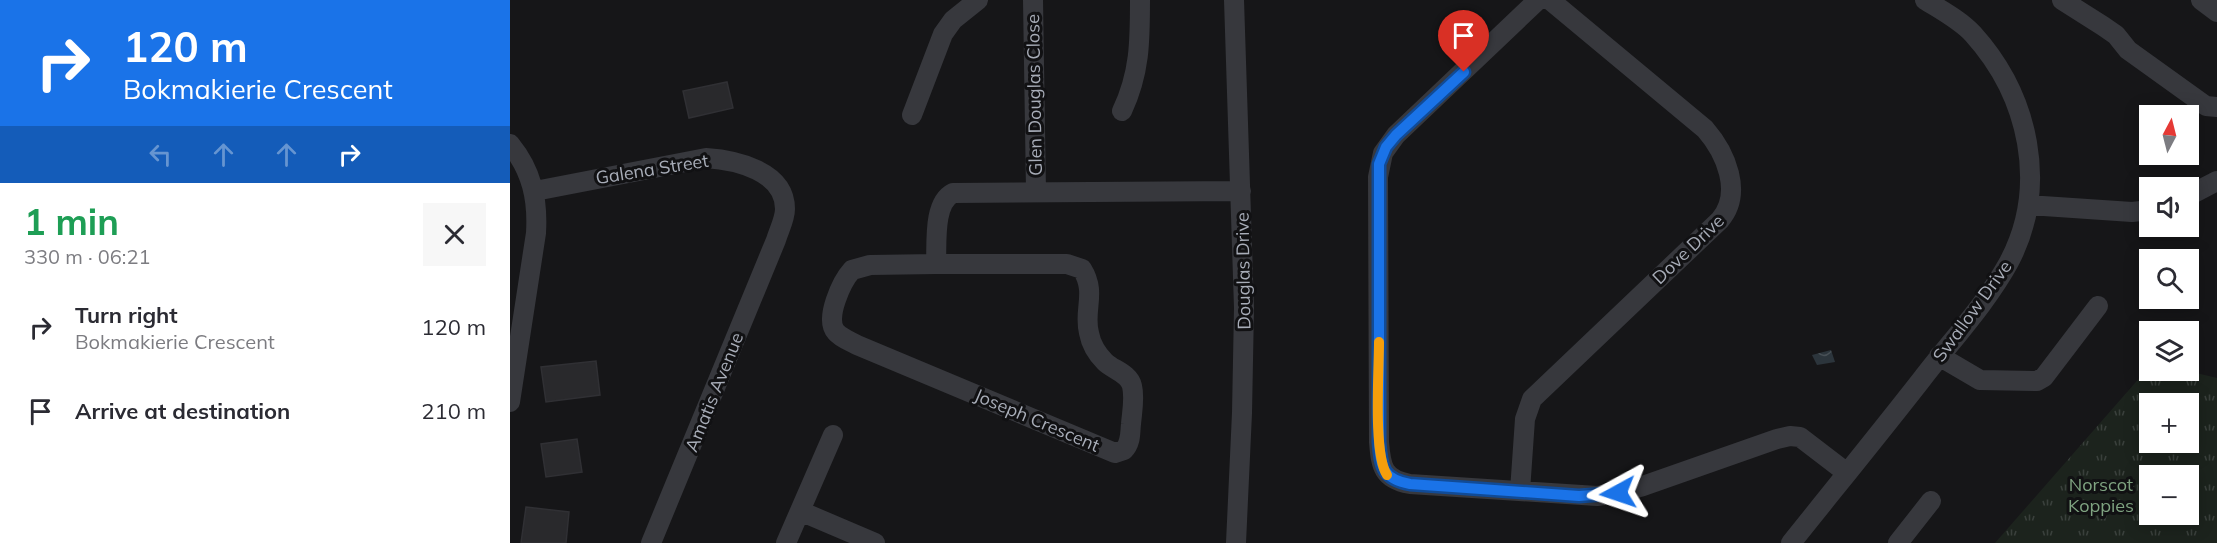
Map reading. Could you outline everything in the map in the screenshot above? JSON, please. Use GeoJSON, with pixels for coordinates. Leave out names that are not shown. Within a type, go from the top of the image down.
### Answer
{"type":"FeatureCollection","features":[{"type":"Feature","properties":{"kind":"street"},"geometry":{"type":"LineString","coordinates":[[912,115],[943,34],[953,20],[978,0]]}},
{"type":"Feature","properties":{"kind":"street","name":"Glen Douglas Close"},"geometry":{"type":"LineString","coordinates":[[1033,0],[1036,191]]}},
{"type":"Feature","properties":{"kind":"street"},"geometry":{"type":"LineString","coordinates":[[1122,111],[1135,81],[1138,62],[1140,0]]}},
{"type":"Feature","properties":{"kind":"street","name":"Douglas Drive"},"geometry":{"type":"LineString","coordinates":[[1234,0],[1242,191],[1244,360],[1236,543]]}},
{"type":"Feature","properties":{"kind":"street"},"geometry":{"type":"LineString","coordinates":[[1538,0],[1396,135],[1383,153],[1378,177],[1379,442],[1383,468],[1392,478],[1410,484],[1520,490],[1579,496],[1618,493],[1777,439],[1796,436],[1806,440],[1847,473]]}},
{"type":"Feature","properties":{"kind":"street","name":"Dove Drive"},"geometry":{"type":"LineString","coordinates":[[1520,490],[1525,418],[1532,399],[1720,220],[1728,209],[1731,191],[1721,150],[1705,129],[1550,0]]}},
{"type":"Feature","properties":{"kind":"street","name":"Swallow Drive"},"geometry":{"type":"LineString","coordinates":[[1801,540],[1847,473],[1978,307],[2008,264],[2022,230],[2028,205],[2031,176],[2028,140],[2007,81],[1971,32],[1925,0]]}},
{"type":"Feature","properties":{"kind":"street"},"geometry":{"type":"LineString","coordinates":[[2062,0],[2116,35],[2128,50],[2206,106],[2217,107]]}},
{"type":"Feature","properties":{"kind":"street"},"geometry":{"type":"LineString","coordinates":[[2201,0],[2217,12]]}},
{"type":"Feature","properties":{"kind":"street"},"geometry":{"type":"LineString","coordinates":[[510,144],[528,171],[535,191],[537,209],[536,233],[510,402]]}},
{"type":"Feature","properties":{"kind":"street","name":"Galena Street"},"geometry":{"type":"LineString","coordinates":[[535,191],[691,159],[714,158],[734,162],[758,171],[778,187],[785,209],[776,240]]}},
{"type":"Feature","properties":{"kind":"street"},"geometry":{"type":"LineString","coordinates":[[2199,190],[2217,181]]}},
{"type":"Feature","properties":{"kind":"street"},"geometry":{"type":"LineString","coordinates":[[936,264],[940,209],[948,195],[953,193],[1242,191]]}},
{"type":"Feature","properties":{"kind":"street"},"geometry":{"type":"LineString","coordinates":[[2028,205],[2139,211]]}},
{"type":"Feature","properties":{"kind":"street","name":"Amatis Avenue"},"geometry":{"type":"LineString","coordinates":[[651,543],[776,240]]}},
{"type":"Feature","properties":{"kind":"street","name":"Joseph Crescent"},"geometry":{"type":"LineString","coordinates":[[936,264],[1066,264],[1082,269],[1091,293],[1089,336],[1099,355],[1106,363],[1128,378],[1133,388],[1129,441],[1124,450],[1115,453],[856,345],[835,331],[832,325],[832,313],[843,283],[852,270],[870,265],[936,264]]}},
{"type":"Feature","properties":{"kind":"street"},"geometry":{"type":"LineString","coordinates":[[1940,356],[1980,380],[2037,381],[2044,377],[2098,306]]}},
{"type":"Feature","properties":{"kind":"street"},"geometry":{"type":"LineString","coordinates":[[786,543],[833,435]]}},
{"type":"Feature","properties":{"kind":"street"},"geometry":{"type":"LineString","coordinates":[[1898,543],[1931,501]]}},
{"type":"Feature","properties":{"kind":"street"},"geometry":{"type":"LineString","coordinates":[[800,511],[875,543]]}},
{"type":"Feature","properties":{"kind":"green space","name":"Norscot Koppies"},"geometry":{"type":"Polygon","coordinates":[[[2199,374],[2217,378],[2217,543],[1995,543],[2139,378],[2139,381],[2199,381],[2199,374]]]}},
{"type":"Feature","properties":{"kind":"water"},"geometry":{"type":"Polygon","coordinates":[[[1831,350],[1835,362],[1817,365],[1812,355],[1831,350]]]}},
{"type":"Feature","properties":{"kind":"building"},"geometry":{"type":"Polygon","coordinates":[[[727,82],[733,108],[689,118],[683,91],[727,82]]]}},
{"type":"Feature","properties":{"kind":"building"},"geometry":{"type":"Polygon","coordinates":[[[596,361],[600,395],[546,402],[541,367],[596,361]]]}},
{"type":"Feature","properties":{"kind":"building"},"geometry":{"type":"Polygon","coordinates":[[[577,439],[582,472],[546,477],[541,444],[577,439]]]}},
{"type":"Feature","properties":{"kind":"building"},"geometry":{"type":"Polygon","coordinates":[[[526,507],[569,512],[566,543],[521,543],[526,507]]]}},
{"type":"Feature","properties":{"kind":"slow traffic"},"geometry":{"type":"LineString","coordinates":[[1379,342],[1380,459],[1387,475]]}},
{"type":"Feature","properties":{"kind":"route"},"geometry":{"type":"LineString","coordinates":[[1464,72],[1396,135],[1386,147],[1379,164],[1379,442],[1383,468],[1388,476],[1401,482],[1424,486],[1520,490],[1579,496],[1618,493]]}}]}
